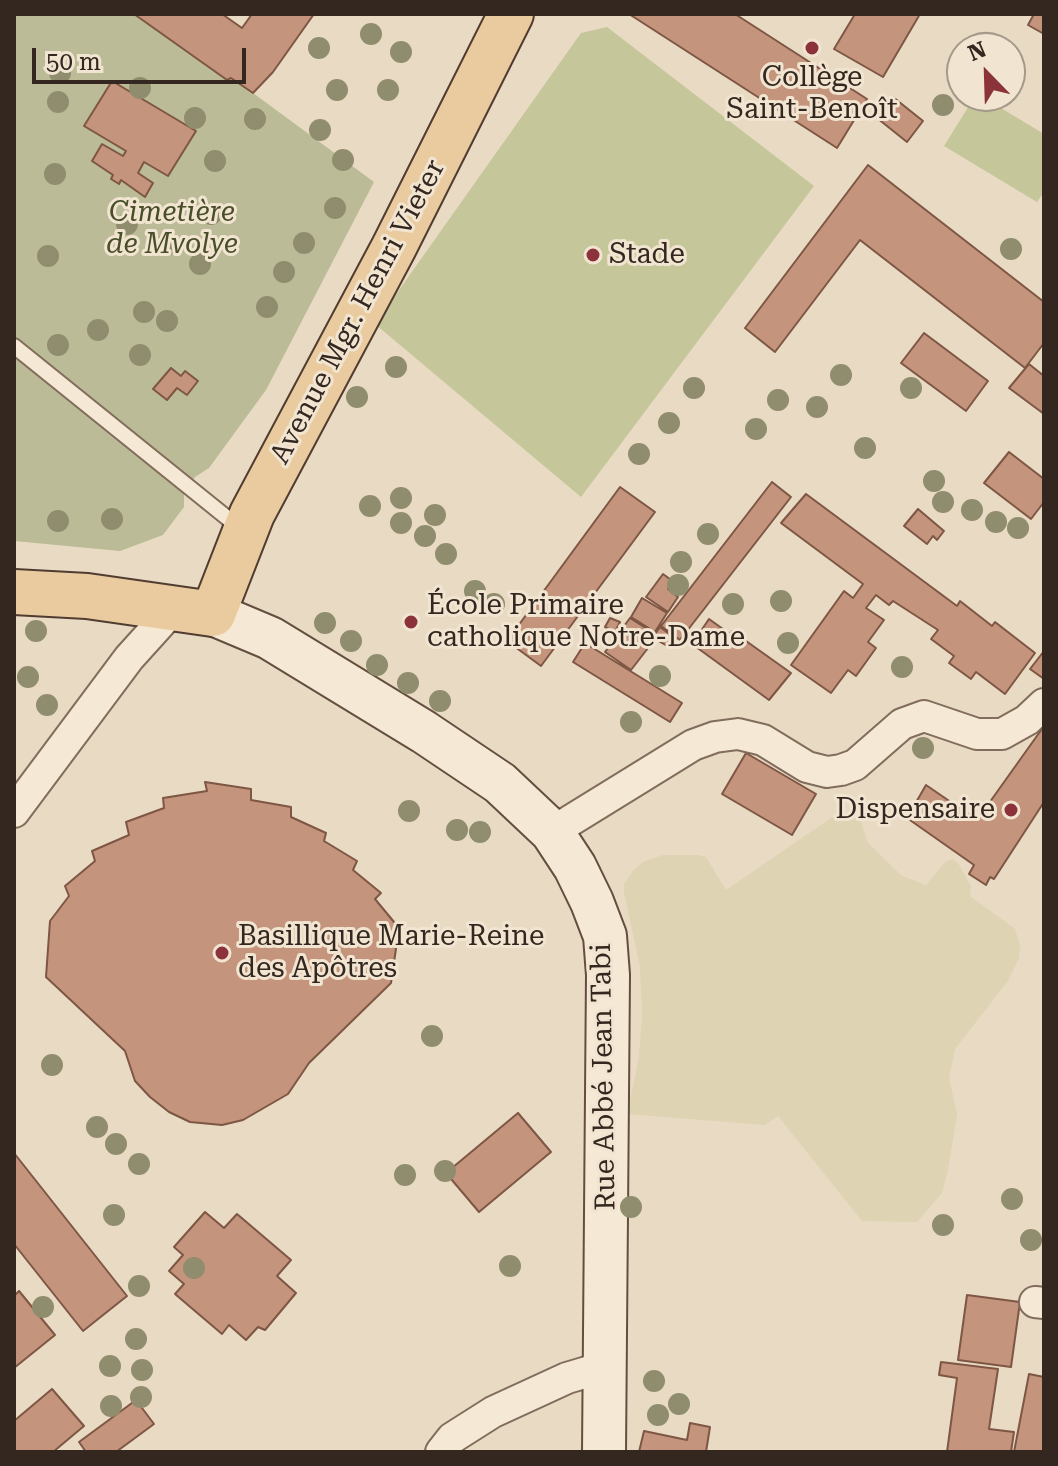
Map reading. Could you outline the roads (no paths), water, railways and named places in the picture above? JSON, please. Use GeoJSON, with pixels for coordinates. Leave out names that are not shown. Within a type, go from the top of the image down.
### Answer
{"type":"FeatureCollection","features":[{"type":"Feature","properties":{"kind":"main road","name":"Avenue Mgr. Henri Vieter"},"geometry":{"type":"LineString","coordinates":[[194,610],[244,532],[394,247],[511,14]]}},
{"type":"Feature","properties":{"kind":"main road"},"geometry":{"type":"LineString","coordinates":[[14,592],[87,596],[194,610]]}},
{"type":"Feature","properties":{"kind":"main road","name":"Rue Abbé Jean Tabi"},"geometry":{"type":"LineString","coordinates":[[194,610],[270,638],[424,732],[500,783],[552,832],[575,867],[605,936],[608,975],[604,1452]]}},
{"type":"Feature","properties":{"kind":"street"},"geometry":{"type":"LineString","coordinates":[[14,812],[129,658],[194,610]]}},
{"type":"Feature","properties":{"kind":"street"},"geometry":{"type":"LineString","coordinates":[[552,832],[693,745],[715,737],[738,734],[763,740],[807,767],[827,772],[855,765],[902,724],[924,716],[977,734],[1002,734],[1027,720],[1044,704]]}},
{"type":"Feature","properties":{"kind":"street"},"geometry":{"type":"LineString","coordinates":[[441,1452],[452,1438],[493,1412],[567,1378],[604,1367]]}},
{"type":"Feature","properties":{"kind":"lane"},"geometry":{"type":"LineString","coordinates":[[14,346],[244,532]]}},
{"type":"Feature","properties":{"kind":"place","name":"Collège Saint-Benoît"},"geometry":{"type":"Point","coordinates":[812,48]}},
{"type":"Feature","properties":{"kind":"place","name":"Stade"},"geometry":{"type":"Point","coordinates":[593,255]}},
{"type":"Feature","properties":{"kind":"place","name":"École Primaire catholique Notre-Dame"},"geometry":{"type":"Point","coordinates":[411,622]}},
{"type":"Feature","properties":{"kind":"place","name":"Dispensaire"},"geometry":{"type":"Point","coordinates":[1011,810]}},
{"type":"Feature","properties":{"kind":"place","name":"Basillique Marie-Reine des Apôtres"},"geometry":{"type":"Point","coordinates":[222,953]}},
{"type":"Feature","properties":{"kind":"park label","name":"Cimetière de Mvolye"},"geometry":{"type":"Point","coordinates":[172,229]}}]}
